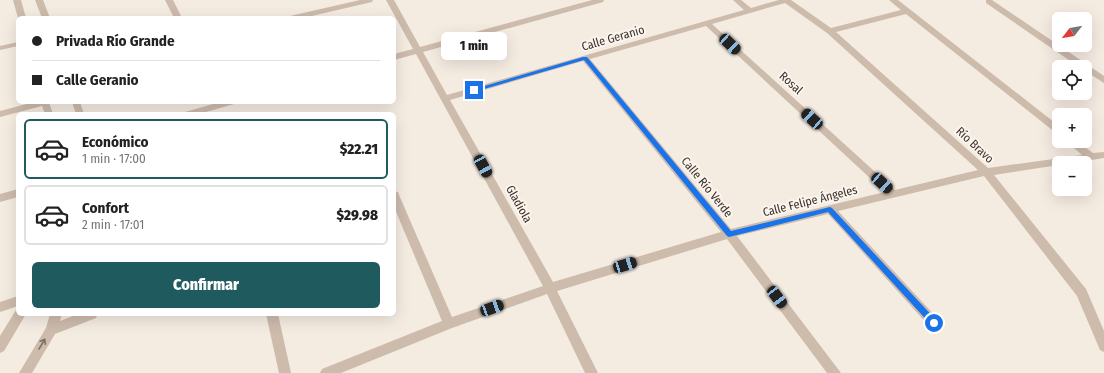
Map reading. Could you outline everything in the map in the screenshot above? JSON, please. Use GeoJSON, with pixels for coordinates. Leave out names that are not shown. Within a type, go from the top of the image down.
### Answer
{"type":"FeatureCollection","features":[{"type":"Feature","properties":{"kind":"street"},"geometry":{"type":"LineString","coordinates":[[17,0],[21,16]]}},
{"type":"Feature","properties":{"kind":"street"},"geometry":{"type":"LineString","coordinates":[[39,0],[45,16]]}},
{"type":"Feature","properties":{"kind":"street"},"geometry":{"type":"LineString","coordinates":[[169,0],[177,16]]}},
{"type":"Feature","properties":{"kind":"street"},"geometry":{"type":"LineString","coordinates":[[301,16],[368,0]]}},
{"type":"Feature","properties":{"kind":"street","name":"Gladiola"},"geometry":{"type":"LineString","coordinates":[[390,0],[446,98],[550,288],[592,373]]}},
{"type":"Feature","properties":{"kind":"street"},"geometry":{"type":"LineString","coordinates":[[396,56],[600,0]]}},
{"type":"Feature","properties":{"kind":"street"},"geometry":{"type":"LineString","coordinates":[[737,0],[750,11]]}},
{"type":"Feature","properties":{"kind":"street","name":"Calle Geranio"},"geometry":{"type":"LineString","coordinates":[[446,98],[787,0]]}},
{"type":"Feature","properties":{"kind":"street","name":"Río Bravo"},"geometry":{"type":"LineString","coordinates":[[787,0],[830,31],[986,172],[1082,293],[1104,346]]}},
{"type":"Feature","properties":{"kind":"street"},"geometry":{"type":"LineString","coordinates":[[893,0],[1052,125]]}},
{"type":"Feature","properties":{"kind":"street"},"geometry":{"type":"LineString","coordinates":[[989,1],[1104,80]]}},
{"type":"Feature","properties":{"kind":"street"},"geometry":{"type":"LineString","coordinates":[[830,31],[907,11]]}},
{"type":"Feature","properties":{"kind":"street","name":"Rosal"},"geometry":{"type":"LineString","coordinates":[[707,23],[893,194]]}},
{"type":"Feature","properties":{"kind":"street"},"geometry":{"type":"LineString","coordinates":[[0,48],[16,44]]}},
{"type":"Feature","properties":{"kind":"street","name":"Calle Río Verde"},"geometry":{"type":"LineString","coordinates":[[585,58],[729,234],[835,373]]}},
{"type":"Feature","properties":{"kind":"street"},"geometry":{"type":"LineString","coordinates":[[0,114],[38,104]]}},
{"type":"Feature","properties":{"kind":"street"},"geometry":{"type":"LineString","coordinates":[[195,112],[224,104]]}},
{"type":"Feature","properties":{"kind":"street"},"geometry":{"type":"LineString","coordinates":[[1080,148],[1090,156]]}},
{"type":"Feature","properties":{"kind":"street","name":"Calle Felipe Ángeles"},"geometry":{"type":"LineString","coordinates":[[1092,157],[1104,155]]}},
{"type":"Feature","properties":{"kind":"street","name":"Calle Felipe Ángeles"},"geometry":{"type":"LineString","coordinates":[[326,373],[449,324],[550,288],[729,234],[986,172],[1052,163]]}},
{"type":"Feature","properties":{"kind":"street"},"geometry":{"type":"LineString","coordinates":[[0,198],[16,194]]}},
{"type":"Feature","properties":{"kind":"street"},"geometry":{"type":"LineString","coordinates":[[396,200],[449,324]]}},
{"type":"Feature","properties":{"kind":"street"},"geometry":{"type":"LineString","coordinates":[[830,209],[934,323]]}},
{"type":"Feature","properties":{"kind":"street"},"geometry":{"type":"LineString","coordinates":[[0,307],[16,302]]}},
{"type":"Feature","properties":{"kind":"street"},"geometry":{"type":"LineString","coordinates":[[0,347],[19,316]]}},
{"type":"Feature","properties":{"kind":"street"},"geometry":{"type":"LineString","coordinates":[[25,373],[51,330],[55,316]]}},
{"type":"Feature","properties":{"kind":"street"},"geometry":{"type":"LineString","coordinates":[[51,330],[87,316]]}},
{"type":"Feature","properties":{"kind":"street"},"geometry":{"type":"LineString","coordinates":[[272,316],[285,373]]}},
{"type":"Feature","properties":{"kind":"route"},"geometry":{"type":"LineString","coordinates":[[474,90],[585,58],[729,234],[830,209],[934,323]]}}]}
